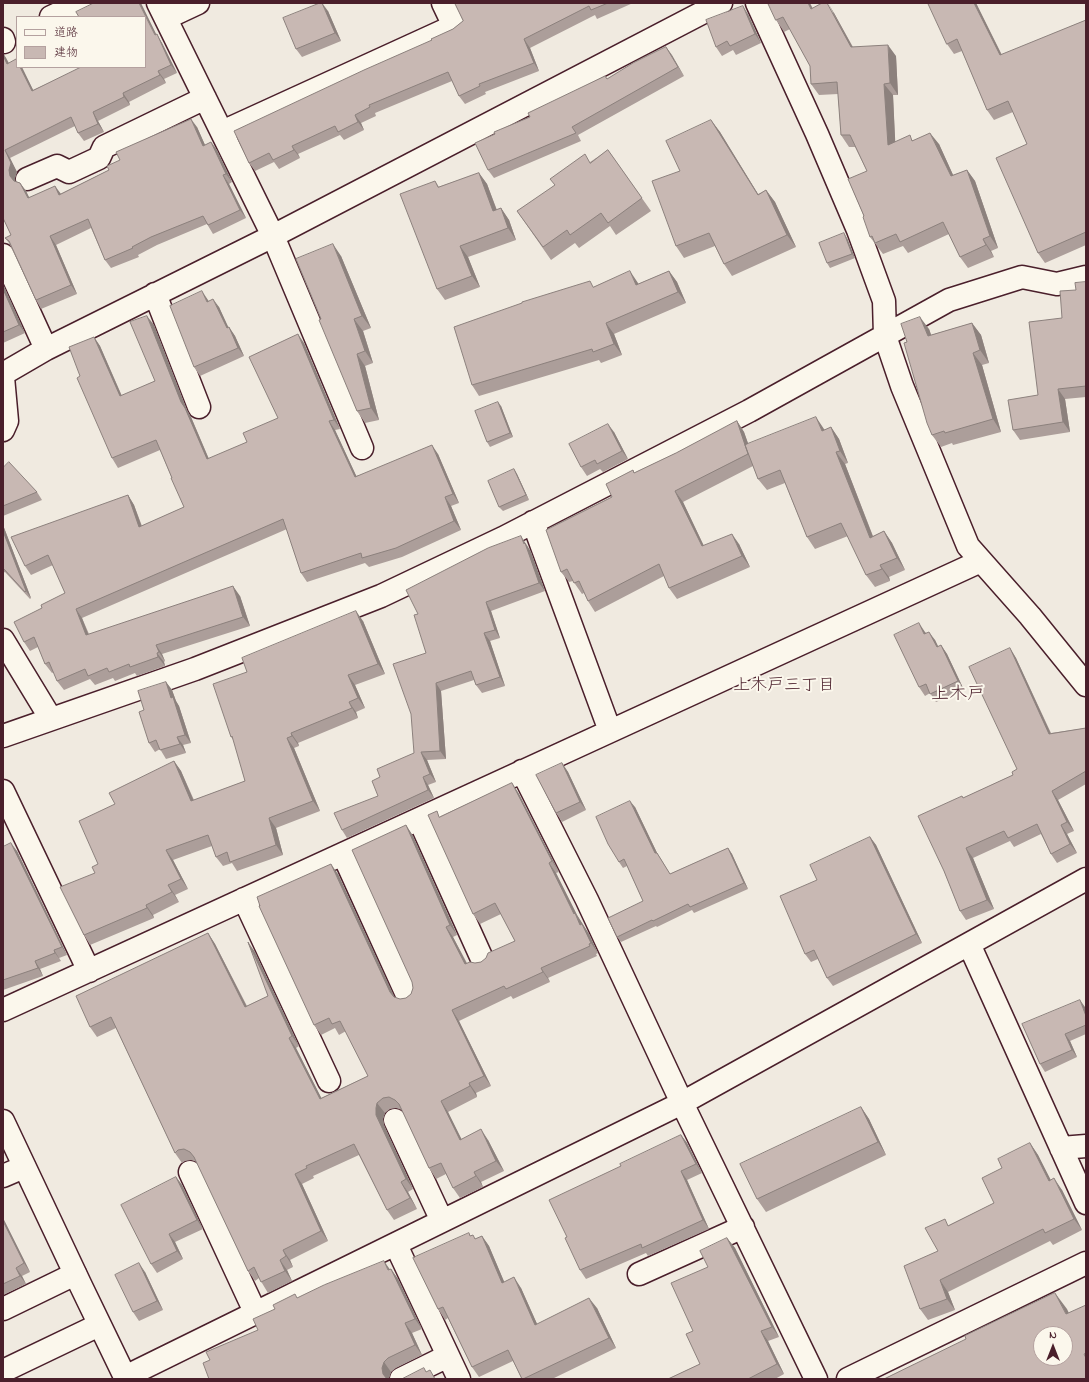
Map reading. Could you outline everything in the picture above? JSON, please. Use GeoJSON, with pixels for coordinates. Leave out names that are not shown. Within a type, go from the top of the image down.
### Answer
{"type":"FeatureCollection","features":[{"type":"Feature","properties":{"kind":"street"},"geometry":{"type":"LineString","coordinates":[[53,16],[81,3]]}},
{"type":"Feature","properties":{"kind":"street"},"geometry":{"type":"LineString","coordinates":[[198,3],[162,11],[273,236],[362,448]]}},
{"type":"Feature","properties":{"kind":"street"},"geometry":{"type":"LineString","coordinates":[[222,132],[454,26],[443,3]]}},
{"type":"Feature","properties":{"kind":"street"},"geometry":{"type":"LineString","coordinates":[[3,430],[7,422],[3,376],[46,349],[273,236],[721,3]]}},
{"type":"Feature","properties":{"kind":"street"},"geometry":{"type":"LineString","coordinates":[[757,3],[817,134],[858,230],[884,301],[885,336],[902,386],[968,546],[1030,616],[1086,685]]}},
{"type":"Feature","properties":{"kind":"street"},"geometry":{"type":"LineString","coordinates":[[3,39],[3,42]]}},
{"type":"Feature","properties":{"kind":"street"},"geometry":{"type":"LineString","coordinates":[[27,179],[57,166],[69,172],[99,158],[104,147],[205,98]]}},
{"type":"Feature","properties":{"kind":"street"},"geometry":{"type":"LineString","coordinates":[[3,255],[46,349]]}},
{"type":"Feature","properties":{"kind":"street"},"geometry":{"type":"LineString","coordinates":[[3,736],[195,669],[381,596],[533,522],[749,411],[949,300],[1022,277],[1057,284],[1086,278]]}},
{"type":"Feature","properties":{"kind":"street"},"geometry":{"type":"LineString","coordinates":[[155,294],[199,407]]}},
{"type":"Feature","properties":{"kind":"street"},"geometry":{"type":"LineString","coordinates":[[533,522],[610,731]]}},
{"type":"Feature","properties":{"kind":"street"},"geometry":{"type":"LineString","coordinates":[[3,1010],[980,561]]}},
{"type":"Feature","properties":{"kind":"street"},"geometry":{"type":"LineString","coordinates":[[3,640],[51,719]]}},
{"type":"Feature","properties":{"kind":"street"},"geometry":{"type":"LineString","coordinates":[[522,771],[587,900],[682,1103],[816,1379]]}},
{"type":"Feature","properties":{"kind":"street"},"geometry":{"type":"LineString","coordinates":[[3,791],[89,971]]}},
{"type":"Feature","properties":{"kind":"street"},"geometry":{"type":"LineString","coordinates":[[419,819],[483,961]]}},
{"type":"Feature","properties":{"kind":"street"},"geometry":{"type":"LineString","coordinates":[[343,854],[408,997]]}},
{"type":"Feature","properties":{"kind":"street"},"geometry":{"type":"LineString","coordinates":[[3,1121],[99,1325],[126,1378],[682,1103],[1086,879]]}},
{"type":"Feature","properties":{"kind":"street"},"geometry":{"type":"LineString","coordinates":[[244,899],[329,1081]]}},
{"type":"Feature","properties":{"kind":"street"},"geometry":{"type":"LineString","coordinates":[[969,944],[1086,1203]]}},
{"type":"Feature","properties":{"kind":"street"},"geometry":{"type":"LineString","coordinates":[[395,1120],[442,1221]]}},
{"type":"Feature","properties":{"kind":"street"},"geometry":{"type":"LineString","coordinates":[[1061,1148],[1086,1146]]}},
{"type":"Feature","properties":{"kind":"street"},"geometry":{"type":"LineString","coordinates":[[3,1176],[24,1166]]}},
{"type":"Feature","properties":{"kind":"street"},"geometry":{"type":"LineString","coordinates":[[190,1172],[256,1314]]}},
{"type":"Feature","properties":{"kind":"street"},"geometry":{"type":"LineString","coordinates":[[639,1274],[743,1227]]}},
{"type":"Feature","properties":{"kind":"street"},"geometry":{"type":"LineString","coordinates":[[396,1245],[459,1379]]}},
{"type":"Feature","properties":{"kind":"street"},"geometry":{"type":"LineString","coordinates":[[848,1379],[1086,1263]]}},
{"type":"Feature","properties":{"kind":"street"},"geometry":{"type":"LineString","coordinates":[[3,1308],[75,1274]]}},
{"type":"Feature","properties":{"kind":"street"},"geometry":{"type":"LineString","coordinates":[[3,1371],[99,1325]]}},
{"type":"Feature","properties":{"kind":"street"},"geometry":{"type":"LineString","coordinates":[[401,1379],[448,1356]]}},
{"type":"Feature","properties":{"kind":"building"},"geometry":{"type":"Polygon","coordinates":[[[94,3],[139,3],[146,16],[78,16],[76,12],[94,3]]]}},
{"type":"Feature","properties":{"kind":"building"},"geometry":{"type":"Polygon","coordinates":[[[322,3],[335,33],[296,49],[283,18],[322,3]]]}},
{"type":"Feature","properties":{"kind":"building"},"geometry":{"type":"Polygon","coordinates":[[[455,3],[608,3],[591,10],[589,6],[524,39],[534,63],[479,84],[480,86],[459,96],[448,72],[369,105],[370,107],[355,115],[358,122],[338,132],[335,126],[292,146],[294,150],[273,160],[269,153],[249,163],[234,131],[453,29],[463,21],[455,3]]]}},
{"type":"Feature","properties":{"kind":"building"},"geometry":{"type":"Polygon","coordinates":[[[768,3],[808,3],[811,9],[822,3],[827,3],[851,47],[888,45],[890,83],[884,84],[888,145],[910,135],[912,141],[930,133],[951,176],[967,170],[990,236],[983,239],[986,245],[960,257],[943,222],[900,242],[896,234],[875,243],[872,236],[870,237],[863,217],[864,216],[848,179],[867,171],[850,135],[841,135],[837,82],[811,84],[810,66],[783,17],[776,20],[768,3]]]}},
{"type":"Feature","properties":{"kind":"building"},"geometry":{"type":"Polygon","coordinates":[[[928,3],[974,3],[1000,55],[1086,20],[1086,232],[1038,253],[996,158],[1027,144],[1008,101],[987,110],[957,39],[947,44],[928,3]]]}},
{"type":"Feature","properties":{"kind":"building"},"geometry":{"type":"Polygon","coordinates":[[[743,6],[755,34],[730,46],[727,41],[716,47],[706,20],[743,6]]]}},
{"type":"Feature","properties":{"kind":"building"},"geometry":{"type":"Polygon","coordinates":[[[146,17],[155,35],[157,34],[171,65],[158,71],[160,75],[123,93],[124,97],[93,112],[98,124],[78,133],[71,117],[5,150],[11,163],[9,170],[10,176],[14,181],[20,183],[28,198],[55,186],[59,195],[109,170],[107,166],[120,160],[116,152],[191,119],[203,146],[211,142],[226,174],[223,175],[240,210],[208,225],[203,216],[151,237],[132,247],[133,248],[105,260],[88,219],[50,236],[71,285],[36,300],[9,241],[5,238],[11,235],[3,218],[3,55],[7,64],[16,59],[16,68],[20,68],[32,91],[79,68],[146,68],[146,17]]]}},
{"type":"Feature","properties":{"kind":"building"},"geometry":{"type":"Polygon","coordinates":[[[666,47],[678,67],[572,127],[576,133],[488,170],[475,143],[495,134],[494,132],[530,117],[528,113],[605,76],[607,79],[633,63],[666,47]]]}},
{"type":"Feature","properties":{"kind":"building"},"geometry":{"type":"Polygon","coordinates":[[[711,120],[758,195],[766,190],[787,235],[724,264],[709,233],[676,246],[652,181],[680,171],[666,141],[711,120]]]}},
{"type":"Feature","properties":{"kind":"building"},"geometry":{"type":"Polygon","coordinates":[[[608,150],[642,198],[608,223],[601,213],[570,235],[567,230],[543,247],[517,211],[555,185],[550,179],[585,154],[590,163],[608,150]]]}},
{"type":"Feature","properties":{"kind":"building"},"geometry":{"type":"Polygon","coordinates":[[[479,173],[493,211],[501,208],[508,228],[460,246],[472,276],[437,289],[400,194],[435,181],[438,187],[479,173]]]}},
{"type":"Feature","properties":{"kind":"building"},"geometry":{"type":"Polygon","coordinates":[[[844,233],[852,254],[827,263],[819,243],[844,233]]]}},
{"type":"Feature","properties":{"kind":"building"},"geometry":{"type":"Polygon","coordinates":[[[333,244],[362,316],[354,319],[365,351],[357,354],[371,408],[357,411],[319,320],[321,319],[296,259],[333,244]]]}},
{"type":"Feature","properties":{"kind":"building"},"geometry":{"type":"Polygon","coordinates":[[[630,271],[636,285],[669,271],[678,292],[606,323],[614,344],[593,352],[592,349],[472,385],[454,327],[522,302],[590,281],[593,287],[630,271]]]}},
{"type":"Feature","properties":{"kind":"building"},"geometry":{"type":"Polygon","coordinates":[[[1086,282],[1086,386],[1058,389],[1063,422],[1013,430],[1008,400],[1038,395],[1029,322],[1062,318],[1060,291],[1076,290],[1075,283],[1086,282]]]}},
{"type":"Feature","properties":{"kind":"building"},"geometry":{"type":"Polygon","coordinates":[[[3,289],[19,325],[3,332],[3,289]]]}},
{"type":"Feature","properties":{"kind":"building"},"geometry":{"type":"Polygon","coordinates":[[[202,291],[207,302],[213,299],[227,328],[229,327],[238,348],[194,367],[170,306],[202,291]]]}},
{"type":"Feature","properties":{"kind":"building"},"geometry":{"type":"Polygon","coordinates":[[[147,316],[181,402],[207,459],[247,442],[243,433],[278,418],[249,357],[298,334],[334,420],[329,421],[355,477],[432,445],[453,494],[445,497],[454,521],[396,548],[362,558],[361,553],[301,573],[283,519],[76,609],[86,635],[233,586],[243,617],[156,645],[159,652],[157,653],[158,657],[130,667],[129,664],[109,672],[107,668],[88,676],[85,669],[57,681],[49,662],[45,664],[34,637],[24,642],[14,622],[42,608],[41,605],[65,593],[48,555],[25,566],[11,537],[128,495],[139,527],[184,507],[156,440],[112,458],[77,378],[80,376],[69,347],[94,337],[120,396],[155,381],[130,322],[147,316]]]}},
{"type":"Feature","properties":{"kind":"building"},"geometry":{"type":"Polygon","coordinates":[[[920,317],[928,336],[972,323],[980,350],[973,353],[993,419],[945,433],[944,431],[932,435],[927,423],[904,343],[907,342],[901,324],[920,317]]]}},
{"type":"Feature","properties":{"kind":"building"},"geometry":{"type":"Polygon","coordinates":[[[498,402],[510,433],[487,442],[475,411],[498,402]]]}},
{"type":"Feature","properties":{"kind":"building"},"geometry":{"type":"Polygon","coordinates":[[[816,417],[822,431],[831,427],[840,451],[836,452],[870,538],[884,531],[897,558],[880,565],[882,569],[866,575],[841,523],[807,537],[780,470],[758,479],[745,445],[816,417]]]}},
{"type":"Feature","properties":{"kind":"building"},"geometry":{"type":"Polygon","coordinates":[[[737,421],[748,454],[675,491],[702,546],[732,534],[742,556],[669,588],[659,564],[588,601],[579,581],[574,583],[567,569],[561,572],[546,530],[612,497],[606,484],[633,470],[634,473],[676,453],[737,421]]]}},
{"type":"Feature","properties":{"kind":"building"},"geometry":{"type":"Polygon","coordinates":[[[608,424],[622,451],[597,464],[595,460],[581,467],[569,444],[608,424]]]}},
{"type":"Feature","properties":{"kind":"building"},"geometry":{"type":"Polygon","coordinates":[[[9,462],[37,492],[3,506],[3,468],[9,462]]]}},
{"type":"Feature","properties":{"kind":"building"},"geometry":{"type":"Polygon","coordinates":[[[514,469],[526,495],[499,507],[488,481],[514,469]]]}},
{"type":"Feature","properties":{"kind":"building"},"geometry":{"type":"Polygon","coordinates":[[[3,531],[26,591],[25,592],[3,568],[3,531]]]}},
{"type":"Feature","properties":{"kind":"building"},"geometry":{"type":"Polygon","coordinates":[[[521,536],[524,544],[525,543],[539,583],[486,602],[495,630],[484,633],[500,677],[476,685],[471,671],[436,683],[440,751],[421,752],[430,774],[423,777],[428,790],[342,830],[334,813],[378,796],[372,781],[380,777],[377,769],[414,753],[411,714],[393,664],[426,653],[414,615],[418,614],[406,590],[488,548],[521,536]]]}},
{"type":"Feature","properties":{"kind":"building"},"geometry":{"type":"Polygon","coordinates":[[[356,611],[378,664],[348,675],[358,698],[349,702],[352,708],[291,733],[292,736],[287,738],[313,801],[269,818],[276,845],[230,862],[227,852],[216,857],[208,835],[166,850],[181,879],[168,885],[172,892],[146,905],[147,908],[84,935],[60,887],[95,873],[92,867],[98,864],[79,821],[115,804],[109,793],[174,761],[191,801],[245,781],[232,736],[231,737],[213,684],[247,672],[242,658],[356,611]]]}},
{"type":"Feature","properties":{"kind":"building"},"geometry":{"type":"Polygon","coordinates":[[[919,623],[924,634],[929,632],[937,647],[941,645],[958,681],[930,694],[926,684],[919,687],[894,635],[919,623]]]}},
{"type":"Feature","properties":{"kind":"building"},"geometry":{"type":"Polygon","coordinates":[[[1010,648],[1049,734],[1086,728],[1086,771],[1052,791],[1067,822],[1061,825],[1070,844],[1051,854],[1037,824],[1008,838],[1004,831],[966,848],[987,900],[960,911],[944,871],[918,816],[962,796],[963,798],[1013,775],[1012,772],[1017,769],[969,667],[1010,648]]]}},
{"type":"Feature","properties":{"kind":"building"},"geometry":{"type":"Polygon","coordinates":[[[166,682],[171,698],[173,697],[185,735],[177,737],[180,744],[160,750],[156,740],[149,743],[139,712],[144,710],[138,691],[166,682]]]}},
{"type":"Feature","properties":{"kind":"building"},"geometry":{"type":"Polygon","coordinates":[[[562,763],[580,802],[556,813],[536,775],[562,763]]]}},
{"type":"Feature","properties":{"kind":"building"},"geometry":{"type":"Polygon","coordinates":[[[512,783],[552,861],[549,863],[574,914],[575,913],[580,925],[582,924],[591,943],[589,944],[590,946],[541,968],[543,972],[506,989],[504,986],[452,1010],[484,1076],[469,1083],[470,1086],[441,1101],[460,1140],[481,1129],[496,1161],[474,1172],[476,1176],[453,1188],[441,1163],[429,1168],[399,1104],[389,1097],[383,1098],[377,1103],[376,1115],[406,1179],[401,1182],[410,1198],[387,1210],[354,1144],[306,1166],[307,1168],[295,1174],[321,1231],[283,1250],[286,1256],[280,1260],[285,1271],[261,1282],[254,1267],[248,1271],[194,1157],[190,1152],[184,1149],[178,1150],[175,1153],[111,1017],[90,1027],[76,996],[208,933],[245,1007],[268,996],[248,942],[292,1036],[289,1038],[320,1099],[368,1076],[340,1021],[332,1024],[329,1018],[314,1025],[259,906],[257,897],[331,864],[390,992],[394,997],[400,999],[406,998],[411,994],[413,988],[412,982],[352,850],[406,825],[450,925],[446,927],[465,964],[470,962],[481,962],[486,958],[488,953],[515,941],[495,903],[473,914],[428,815],[437,811],[439,817],[512,783]]]}},
{"type":"Feature","properties":{"kind":"building"},"geometry":{"type":"Polygon","coordinates":[[[630,801],[655,853],[657,853],[670,874],[728,848],[744,883],[690,907],[688,904],[617,937],[608,918],[643,901],[624,859],[619,862],[608,844],[596,817],[630,801]]]}},
{"type":"Feature","properties":{"kind":"building"},"geometry":{"type":"Polygon","coordinates":[[[870,837],[916,934],[827,978],[814,950],[805,954],[780,896],[817,880],[810,865],[870,837]]]}},
{"type":"Feature","properties":{"kind":"building"},"geometry":{"type":"Polygon","coordinates":[[[11,843],[62,947],[54,950],[55,953],[35,961],[38,968],[3,980],[3,847],[11,843]]]}},
{"type":"Feature","properties":{"kind":"building"},"geometry":{"type":"Polygon","coordinates":[[[1080,1000],[1086,1016],[1086,1025],[1065,1034],[1072,1050],[1040,1064],[1022,1024],[1080,1000]]]}},
{"type":"Feature","properties":{"kind":"building"},"geometry":{"type":"Polygon","coordinates":[[[861,1107],[878,1142],[757,1199],[740,1164],[861,1107]]]}},
{"type":"Feature","properties":{"kind":"building"},"geometry":{"type":"Polygon","coordinates":[[[681,1135],[696,1164],[681,1171],[703,1220],[642,1248],[641,1244],[580,1270],[565,1238],[567,1237],[549,1200],[621,1166],[620,1164],[681,1135]]]}},
{"type":"Feature","properties":{"kind":"building"},"geometry":{"type":"Polygon","coordinates":[[[1030,1143],[1049,1181],[1054,1178],[1074,1219],[1045,1233],[1043,1229],[940,1280],[947,1299],[920,1309],[904,1266],[938,1251],[925,1228],[945,1219],[948,1226],[994,1203],[982,1178],[1002,1168],[998,1159],[1030,1143]]]}},
{"type":"Feature","properties":{"kind":"building"},"geometry":{"type":"Polygon","coordinates":[[[176,1177],[197,1220],[169,1234],[177,1251],[151,1264],[121,1205],[176,1177]]]}},
{"type":"Feature","properties":{"kind":"building"},"geometry":{"type":"Polygon","coordinates":[[[3,1221],[24,1263],[16,1268],[20,1276],[3,1284],[3,1221]]]}},
{"type":"Feature","properties":{"kind":"building"},"geometry":{"type":"Polygon","coordinates":[[[469,1233],[470,1236],[473,1235],[475,1239],[482,1236],[502,1283],[514,1277],[535,1325],[589,1298],[609,1338],[523,1379],[508,1350],[472,1367],[443,1307],[438,1309],[413,1258],[469,1233]]]}},
{"type":"Feature","properties":{"kind":"building"},"geometry":{"type":"Polygon","coordinates":[[[727,1238],[772,1327],[761,1331],[777,1364],[748,1379],[668,1379],[700,1364],[686,1334],[693,1331],[671,1283],[708,1267],[700,1251],[727,1238]]]}},
{"type":"Feature","properties":{"kind":"building"},"geometry":{"type":"Polygon","coordinates":[[[384,1261],[388,1270],[391,1269],[415,1319],[405,1323],[415,1345],[388,1358],[384,1362],[382,1368],[383,1374],[387,1379],[209,1379],[203,1363],[210,1360],[206,1352],[258,1330],[253,1319],[275,1309],[273,1305],[295,1294],[297,1298],[324,1285],[384,1261]]]}},
{"type":"Feature","properties":{"kind":"building"},"geometry":{"type":"Polygon","coordinates":[[[139,1263],[157,1301],[133,1312],[115,1275],[139,1263]]]}},
{"type":"Feature","properties":{"kind":"building"},"geometry":{"type":"Polygon","coordinates":[[[1055,1293],[1066,1314],[1086,1305],[1086,1353],[1084,1354],[1086,1358],[1086,1379],[884,1379],[966,1339],[965,1336],[1055,1293]]]}},
{"type":"Feature","properties":{"kind":"building"},"geometry":{"type":"Polygon","coordinates":[[[424,1368],[426,1372],[430,1370],[435,1379],[402,1379],[424,1368]]]}},
{"type":"Feature","properties":{"kind":"district","name":"上木戸三丁目"},"geometry":{"type":"Point","coordinates":[784,687]}},
{"type":"Feature","properties":{"kind":"district","name":"上木戸"},"geometry":{"type":"Point","coordinates":[958,696]}}]}
